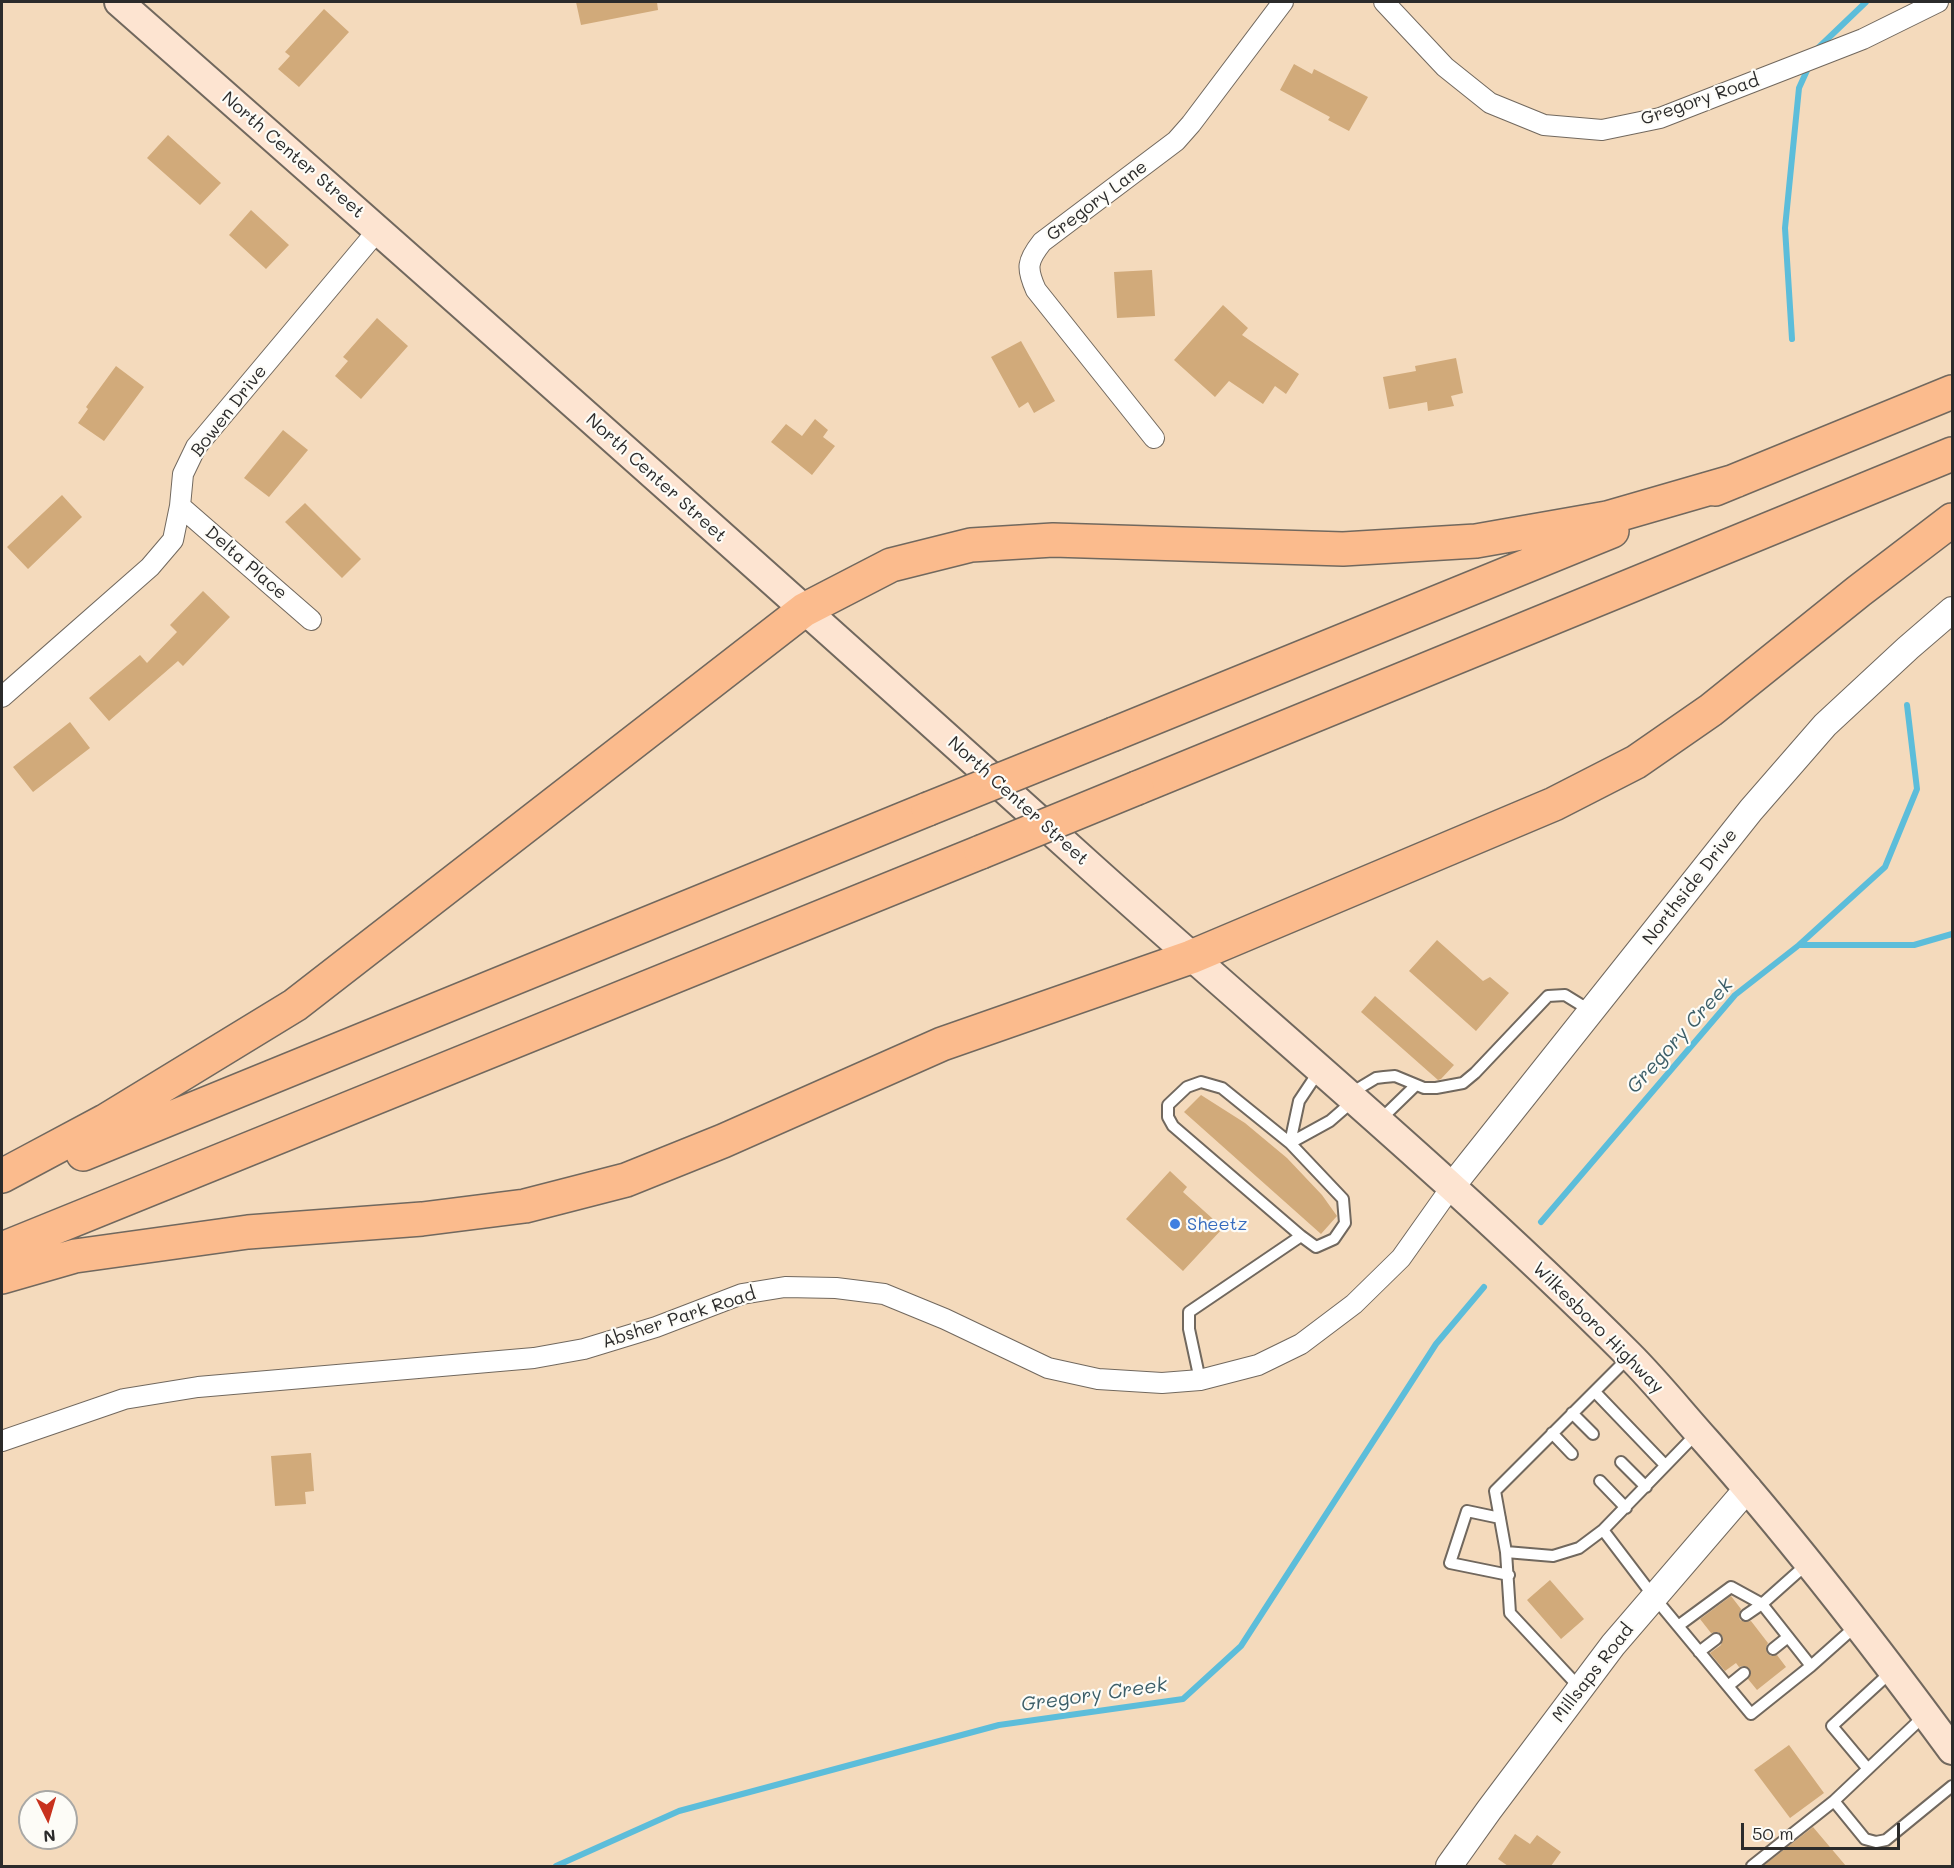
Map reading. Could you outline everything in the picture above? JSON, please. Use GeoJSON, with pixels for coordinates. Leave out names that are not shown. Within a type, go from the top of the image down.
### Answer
{"type":"FeatureCollection","features":[{"type":"Feature","properties":{"kind":"highway"},"geometry":{"type":"LineString","coordinates":[[2,1187],[1953,392]]}},
{"type":"Feature","properties":{"kind":"highway"},"geometry":{"type":"LineString","coordinates":[[2,1249],[1953,454]]}},
{"type":"Feature","properties":{"kind":"highway"},"geometry":{"type":"LineString","coordinates":[[2,1176],[105,1121],[295,1005],[804,609],[891,565],[970,545],[1053,540],[1343,549],[1476,541],[1607,518],[1735,481]]}},
{"type":"Feature","properties":{"kind":"highway"},"geometry":{"type":"LineString","coordinates":[[2,1277],[75,1256],[248,1232],[422,1218],[525,1206],[615,1183],[723,1141],[942,1044],[1191,957],[1554,804],[1636,762],[1711,710],[1859,591],[1953,520]]}},
{"type":"Feature","properties":{"kind":"main road","name":"North Center Street"},"geometry":{"type":"LineString","coordinates":[[119,2],[804,609],[1191,957]]}},
{"type":"Feature","properties":{"kind":"main road","name":"Wilkesboro Highway"},"geometry":{"type":"LineString","coordinates":[[1191,957],[1321,1068],[1452,1186],[1630,1356],[1748,1488],[1857,1624],[1953,1750]]}},
{"type":"Feature","properties":{"kind":"street","name":"Gregory Lane"},"geometry":{"type":"LineString","coordinates":[[1154,438],[1036,290],[1029,274],[1031,256],[1042,242],[1176,141],[1283,2]]}},
{"type":"Feature","properties":{"kind":"street","name":"Gregory Road"},"geometry":{"type":"LineString","coordinates":[[1384,2],[1445,67],[1490,103],[1544,125],[1602,130],[1660,118],[1863,39],[1938,2]]}},
{"type":"Feature","properties":{"kind":"street","name":"Bowen Drive"},"geometry":{"type":"LineString","coordinates":[[2,698],[150,567],[173,540],[180,506],[183,474],[196,447],[378,231]]}},
{"type":"Feature","properties":{"kind":"street","name":"Delta Place"},"geometry":{"type":"LineString","coordinates":[[180,506],[311,620]]}},
{"type":"Feature","properties":{"kind":"street","name":"Northside Drive"},"geometry":{"type":"LineString","coordinates":[[1452,1186],[1751,810],[1826,725],[1908,648],[1953,610]]}},
{"type":"Feature","properties":{"kind":"street","name":"Absher Park Road"},"geometry":{"type":"LineString","coordinates":[[2,1441],[124,1398],[177,1390],[534,1358],[584,1349],[656,1327],[742,1294],[785,1287],[836,1288],[884,1294],[945,1319],[1048,1368],[1098,1379],[1162,1383],[1200,1380],[1258,1365],[1301,1344],[1354,1304],[1401,1258],[1452,1186]]}},
{"type":"Feature","properties":{"kind":"street","name":"Millsaps Road"},"geometry":{"type":"LineString","coordinates":[[1449,1866],[1613,1645],[1748,1488]]}},
{"type":"Feature","properties":{"kind":"lane"},"geometry":{"type":"LineString","coordinates":[[1290,1143],[1330,1121],[1351,1097],[1376,1078],[1395,1076],[1424,1088],[1462,1083],[1475,1073],[1548,996],[1565,995],[1591,1011]]}},
{"type":"Feature","properties":{"kind":"lane"},"geometry":{"type":"LineString","coordinates":[[1290,1143],[1299,1101],[1321,1068]]}},
{"type":"Feature","properties":{"kind":"lane"},"geometry":{"type":"LineString","coordinates":[[1201,1082],[1222,1088],[1290,1143],[1343,1199],[1345,1223],[1334,1239],[1316,1247],[1173,1126],[1168,1117],[1168,1105],[1187,1087],[1201,1082]]}},
{"type":"Feature","properties":{"kind":"lane"},"geometry":{"type":"LineString","coordinates":[[1378,1121],[1416,1085]]}},
{"type":"Feature","properties":{"kind":"lane"},"geometry":{"type":"LineString","coordinates":[[1200,1380],[1189,1329],[1189,1312],[1301,1236]]}},
{"type":"Feature","properties":{"kind":"lane"},"geometry":{"type":"LineString","coordinates":[[1580,1688],[1510,1612],[1509,1575],[1495,1491],[1630,1356]]}},
{"type":"Feature","properties":{"kind":"lane"},"geometry":{"type":"LineString","coordinates":[[1595,1392],[1665,1465]]}},
{"type":"Feature","properties":{"kind":"lane"},"geometry":{"type":"LineString","coordinates":[[1572,1413],[1593,1434]]}},
{"type":"Feature","properties":{"kind":"lane"},"geometry":{"type":"LineString","coordinates":[[1506,1552],[1553,1556],[1579,1548],[1604,1530],[1698,1432]]}},
{"type":"Feature","properties":{"kind":"lane"},"geometry":{"type":"LineString","coordinates":[[1552,1433],[1572,1454]]}},
{"type":"Feature","properties":{"kind":"lane"},"geometry":{"type":"LineString","coordinates":[[1621,1462],[1646,1487]]}},
{"type":"Feature","properties":{"kind":"lane"},"geometry":{"type":"LineString","coordinates":[[1600,1481],[1626,1508]]}},
{"type":"Feature","properties":{"kind":"lane"},"geometry":{"type":"LineString","coordinates":[[1500,1518],[1467,1511],[1450,1563],[1509,1575]]}},
{"type":"Feature","properties":{"kind":"lane"},"geometry":{"type":"LineString","coordinates":[[1604,1530],[1654,1597],[1751,1714],[1811,1666],[1857,1624]]}},
{"type":"Feature","properties":{"kind":"lane"},"geometry":{"type":"LineString","coordinates":[[1746,1615],[1762,1604],[1808,1563]]}},
{"type":"Feature","properties":{"kind":"lane"},"geometry":{"type":"LineString","coordinates":[[1678,1626],[1731,1587],[1762,1604],[1811,1666]]}},
{"type":"Feature","properties":{"kind":"lane"},"geometry":{"type":"LineString","coordinates":[[1773,1649],[1788,1637]]}},
{"type":"Feature","properties":{"kind":"lane"},"geometry":{"type":"LineString","coordinates":[[1699,1652],[1716,1639]]}},
{"type":"Feature","properties":{"kind":"lane"},"geometry":{"type":"LineString","coordinates":[[1868,1769],[1832,1726],[1893,1671]]}},
{"type":"Feature","properties":{"kind":"lane"},"geometry":{"type":"LineString","coordinates":[[1728,1686],[1744,1673]]}},
{"type":"Feature","properties":{"kind":"lane"},"geometry":{"type":"LineString","coordinates":[[1752,1866],[1834,1801],[1926,1715]]}},
{"type":"Feature","properties":{"kind":"lane"},"geometry":{"type":"LineString","coordinates":[[1834,1801],[1865,1839],[1876,1842],[1886,1840],[1953,1786]]}},
{"type":"Feature","properties":{"kind":"building"},"geometry":{"type":"Polygon","coordinates":[[[576,2],[657,2],[658,10],[581,25],[576,2]]]}},
{"type":"Feature","properties":{"kind":"building"},"geometry":{"type":"Polygon","coordinates":[[[324,9],[349,32],[299,87],[278,69],[290,56],[285,52],[324,9]]]}},
{"type":"Feature","properties":{"kind":"building"},"geometry":{"type":"Polygon","coordinates":[[[1294,64],[1312,74],[1314,69],[1368,97],[1349,131],[1328,120],[1330,117],[1280,90],[1294,64]]]}},
{"type":"Feature","properties":{"kind":"building"},"geometry":{"type":"Polygon","coordinates":[[[168,135],[221,183],[200,205],[147,158],[168,135]]]}},
{"type":"Feature","properties":{"kind":"building"},"geometry":{"type":"Polygon","coordinates":[[[251,210],[289,245],[266,269],[229,235],[251,210]]]}},
{"type":"Feature","properties":{"kind":"building"},"geometry":{"type":"Polygon","coordinates":[[[1152,270],[1155,316],[1117,318],[1114,272],[1152,270]]]}},
{"type":"Feature","properties":{"kind":"building"},"geometry":{"type":"Polygon","coordinates":[[[1223,305],[1248,328],[1242,335],[1299,374],[1286,394],[1275,386],[1263,404],[1229,381],[1215,397],[1174,360],[1223,305]]]}},
{"type":"Feature","properties":{"kind":"building"},"geometry":{"type":"Polygon","coordinates":[[[377,318],[408,346],[361,399],[335,376],[348,361],[343,357],[377,318]]]}},
{"type":"Feature","properties":{"kind":"building"},"geometry":{"type":"Polygon","coordinates":[[[1021,341],[1055,401],[1034,413],[1028,402],[1019,408],[991,357],[1021,341]]]}},
{"type":"Feature","properties":{"kind":"building"},"geometry":{"type":"Polygon","coordinates":[[[1456,358],[1463,393],[1451,396],[1454,406],[1428,411],[1427,402],[1389,409],[1383,377],[1416,371],[1415,366],[1456,358]]]}},
{"type":"Feature","properties":{"kind":"building"},"geometry":{"type":"Polygon","coordinates":[[[116,366],[144,387],[104,441],[78,423],[88,409],[86,407],[116,366]]]}},
{"type":"Feature","properties":{"kind":"building"},"geometry":{"type":"Polygon","coordinates":[[[815,419],[828,430],[823,437],[835,446],[812,475],[771,442],[786,424],[802,436],[815,419]]]}},
{"type":"Feature","properties":{"kind":"building"},"geometry":{"type":"Polygon","coordinates":[[[283,430],[308,450],[269,497],[244,478],[283,430]]]}},
{"type":"Feature","properties":{"kind":"building"},"geometry":{"type":"Polygon","coordinates":[[[62,495],[82,517],[28,569],[7,547],[62,495]]]}},
{"type":"Feature","properties":{"kind":"building"},"geometry":{"type":"Polygon","coordinates":[[[305,503],[361,559],[342,578],[285,522],[305,503]]]}},
{"type":"Feature","properties":{"kind":"building"},"geometry":{"type":"Polygon","coordinates":[[[203,591],[230,617],[183,666],[178,661],[109,721],[89,698],[140,655],[147,663],[177,632],[170,625],[203,591]]]}},
{"type":"Feature","properties":{"kind":"building"},"geometry":{"type":"Polygon","coordinates":[[[70,722],[90,748],[33,792],[13,767],[70,722]]]}},
{"type":"Feature","properties":{"kind":"building"},"geometry":{"type":"Polygon","coordinates":[[[1437,940],[1483,981],[1490,977],[1509,993],[1476,1031],[1409,971],[1437,940]]]}},
{"type":"Feature","properties":{"kind":"building"},"geometry":{"type":"Polygon","coordinates":[[[1375,996],[1454,1065],[1441,1079],[1438,1080],[1361,1012],[1375,996]]]}},
{"type":"Feature","properties":{"kind":"building","name":"Sheetz"},"geometry":{"type":"Polygon","coordinates":[[[1201,1095],[1245,1123],[1287,1158],[1322,1195],[1337,1216],[1321,1234],[1184,1112],[1201,1095]]]}},
{"type":"Feature","properties":{"kind":"building","name":"Sheetz"},"geometry":{"type":"Polygon","coordinates":[[[1170,1171],[1187,1187],[1183,1192],[1223,1228],[1183,1271],[1126,1219],[1170,1171]]]}},
{"type":"Feature","properties":{"kind":"building"},"geometry":{"type":"Polygon","coordinates":[[[311,1453],[314,1491],[305,1492],[306,1504],[275,1506],[271,1456],[311,1453]]]}},
{"type":"Feature","properties":{"kind":"building"},"geometry":{"type":"Polygon","coordinates":[[[1550,1580],[1584,1619],[1561,1639],[1527,1600],[1550,1580]]]}},
{"type":"Feature","properties":{"kind":"building"},"geometry":{"type":"Polygon","coordinates":[[[1731,1596],[1741,1609],[1740,1620],[1751,1621],[1768,1643],[1767,1653],[1771,1656],[1777,1655],[1786,1667],[1757,1690],[1748,1679],[1751,1672],[1749,1668],[1739,1667],[1736,1663],[1725,1671],[1710,1653],[1721,1645],[1723,1637],[1718,1632],[1711,1633],[1700,1619],[1731,1596]]]}},
{"type":"Feature","properties":{"kind":"building"},"geometry":{"type":"Polygon","coordinates":[[[1789,1745],[1824,1793],[1790,1818],[1754,1770],[1789,1745]]]}},
{"type":"Feature","properties":{"kind":"building"},"geometry":{"type":"Polygon","coordinates":[[[1813,1827],[1846,1866],[1763,1866],[1813,1827]]]}},
{"type":"Feature","properties":{"kind":"building"},"geometry":{"type":"Polygon","coordinates":[[[1515,1834],[1530,1844],[1537,1835],[1561,1852],[1551,1866],[1508,1866],[1498,1859],[1515,1834]]]}},
{"type":"Feature","properties":{"kind":"waterway"},"geometry":{"type":"LineString","coordinates":[[1816,52],[1866,2]]}},
{"type":"Feature","properties":{"kind":"waterway"},"geometry":{"type":"LineString","coordinates":[[1792,339],[1785,228],[1799,88],[1809,66]]}},
{"type":"Feature","properties":{"kind":"waterway"},"geometry":{"type":"LineString","coordinates":[[1799,945],[1885,867],[1917,789],[1907,705]]}},
{"type":"Feature","properties":{"kind":"waterway","name":"Gregory Creek"},"geometry":{"type":"LineString","coordinates":[[1541,1222],[1735,995],[1799,945],[1914,945],[1952,934]]}},
{"type":"Feature","properties":{"kind":"waterway","name":"Gregory Creek"},"geometry":{"type":"LineString","coordinates":[[556,1866],[679,1811],[999,1725],[1183,1699],[1241,1646],[1436,1344],[1484,1287]]}},
{"type":"Feature","properties":{"kind":"place","name":"Sheetz"},"geometry":{"type":"Point","coordinates":[1175,1224]}}]}
